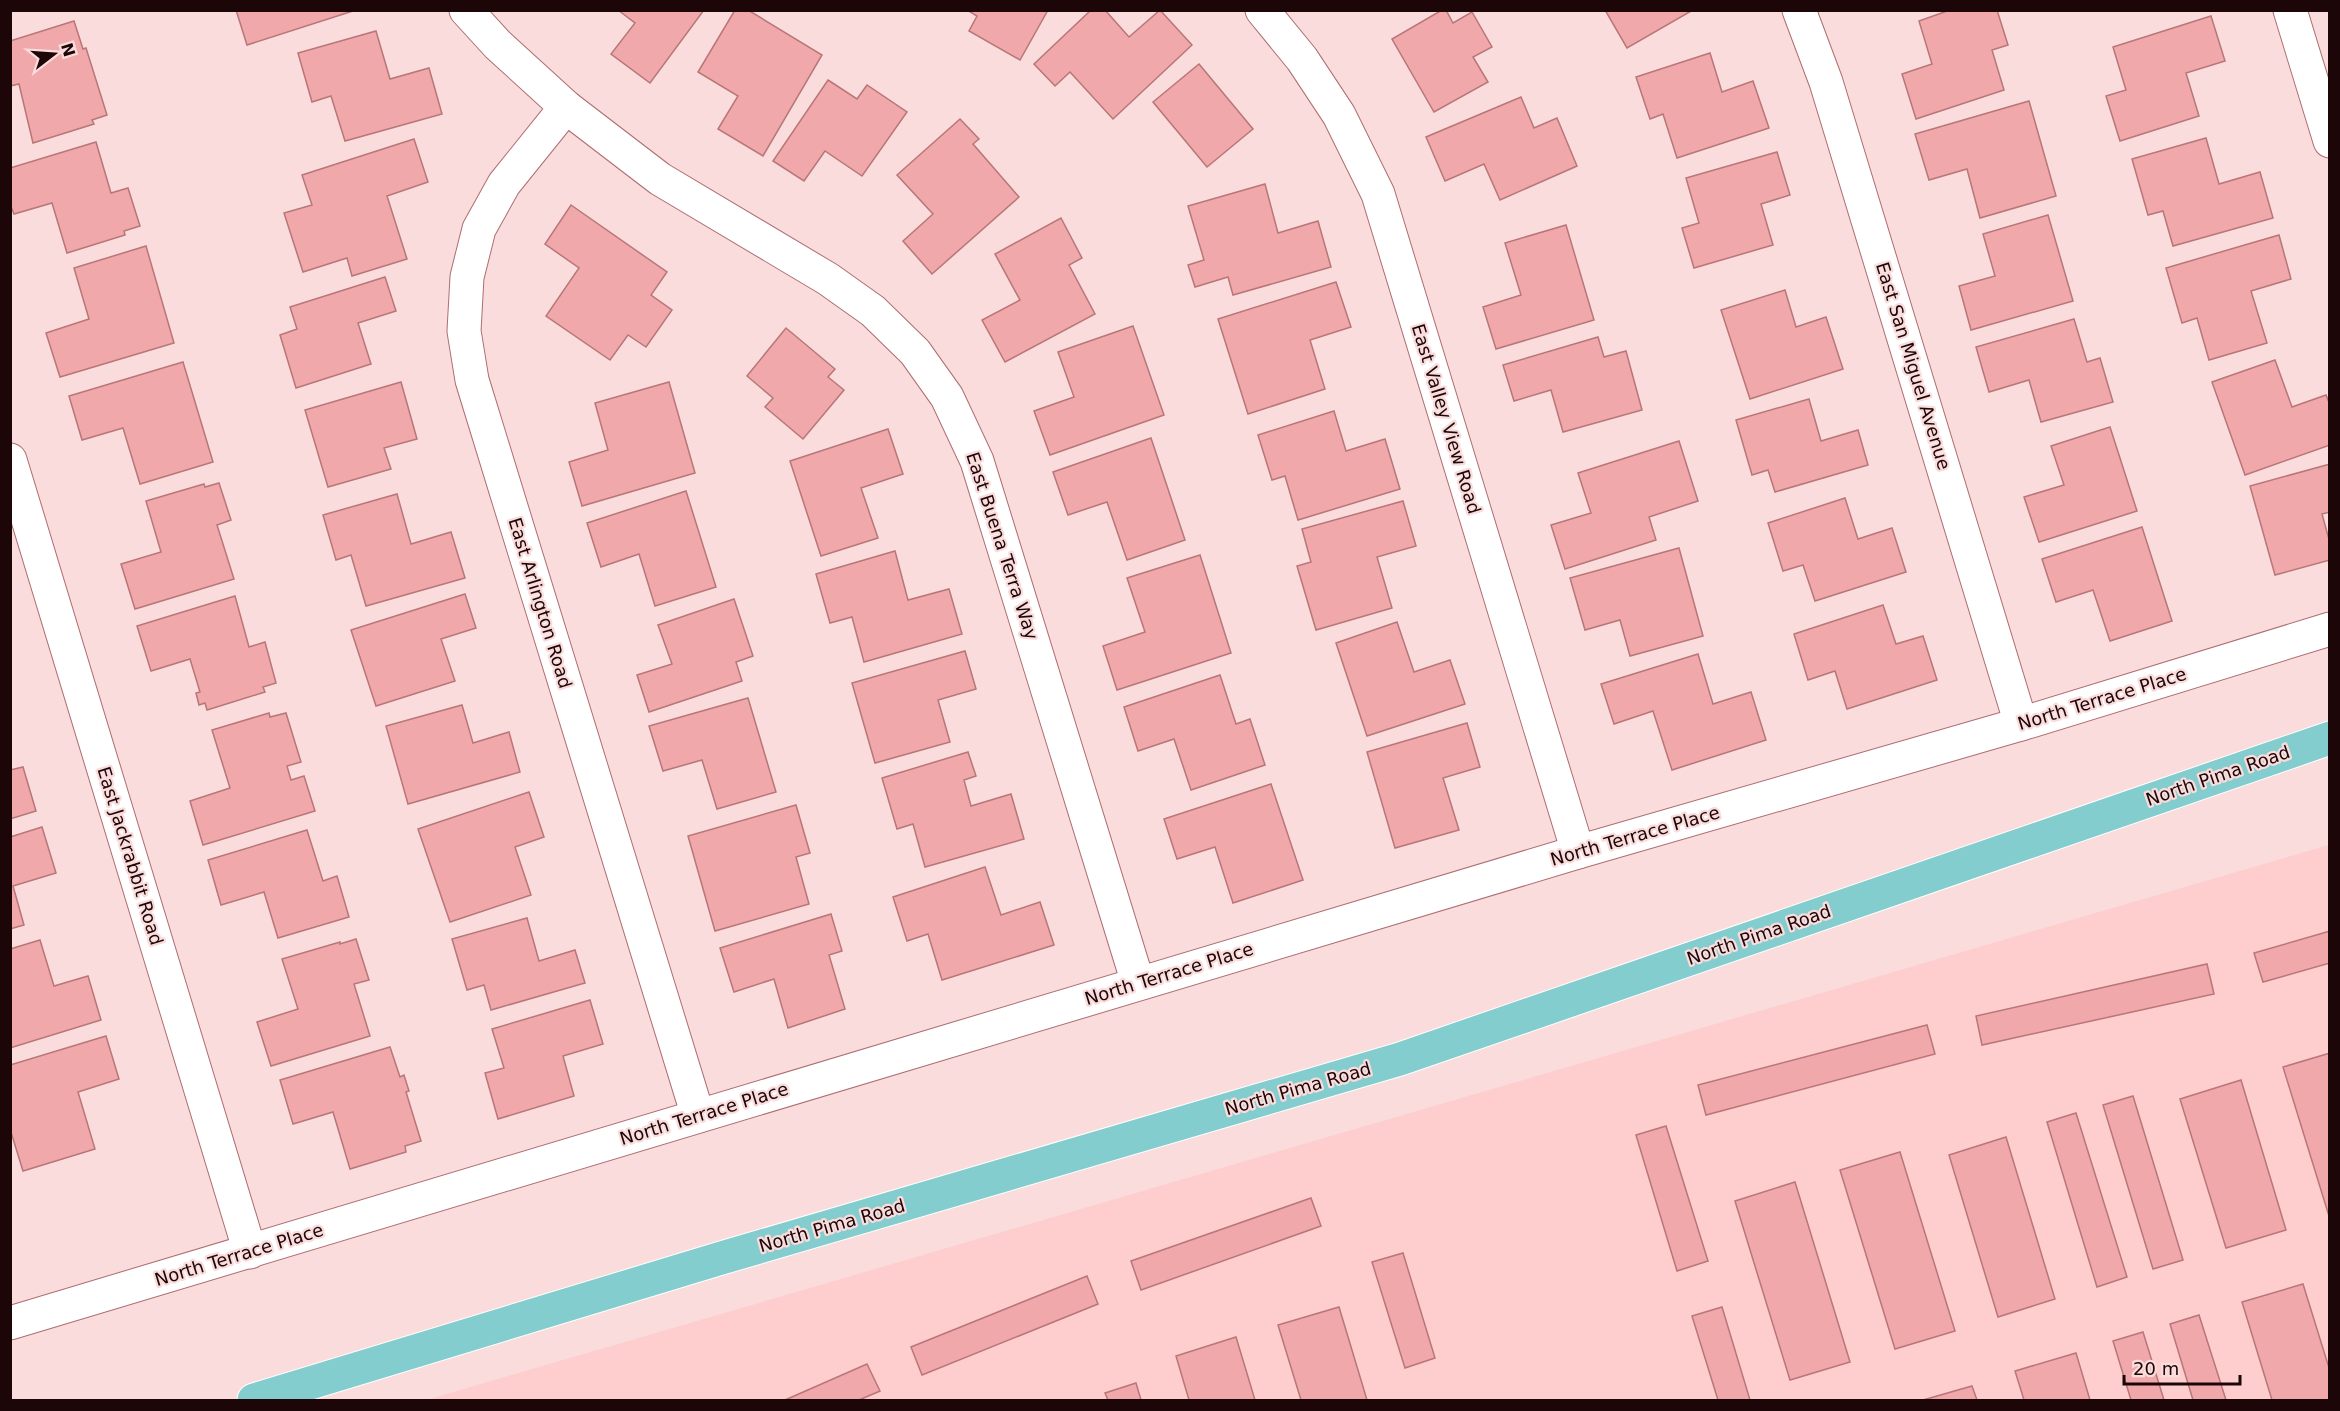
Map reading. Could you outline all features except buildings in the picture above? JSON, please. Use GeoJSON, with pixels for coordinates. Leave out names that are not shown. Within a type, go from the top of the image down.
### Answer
{"type":"FeatureCollection","features":[{"type":"Feature","properties":{"kind":"main road","name":"North Pima Road"},"geometry":{"type":"LineString","coordinates":[[256,1400],[324,1390],[718,1259],[1400,1059],[2330,738]]}},
{"type":"Feature","properties":{"kind":"street","name":"East Buena Terra Way"},"geometry":{"type":"LineString","coordinates":[[466,10],[498,45],[566,107],[660,179],[828,279],[873,311],[915,352],[947,397],[977,461],[1138,983]]}},
{"type":"Feature","properties":{"kind":"street","name":"East Valley View Road"},"geometry":{"type":"LineString","coordinates":[[1262,10],[1302,59],[1340,115],[1378,194],[1578,852]]}},
{"type":"Feature","properties":{"kind":"street","name":"East San Miguel Avenue"},"geometry":{"type":"LineString","coordinates":[[1798,10],[1826,82],[2021,724]]}},
{"type":"Feature","properties":{"kind":"street"},"geometry":{"type":"LineString","coordinates":[[2290,10],[2330,141]]}},
{"type":"Feature","properties":{"kind":"street","name":"East Arlington Road"},"geometry":{"type":"LineString","coordinates":[[566,107],[504,184],[479,229],[467,277],[464,331],[472,380],[698,1116]]}},
{"type":"Feature","properties":{"kind":"street","name":"East Jackrabbit Road"},"geometry":{"type":"LineString","coordinates":[[10,460],[250,1252]]}},
{"type":"Feature","properties":{"kind":"street","name":"North Terrace Place"},"geometry":{"type":"LineString","coordinates":[[10,1323],[1138,983],[1578,852],[2021,724],[2330,629]]}},
{"type":"Feature","properties":{"kind":"shaded area"},"geometry":{"type":"Polygon","coordinates":[[[2329,845],[2329,1400],[426,1400],[2329,845]]]}}]}
